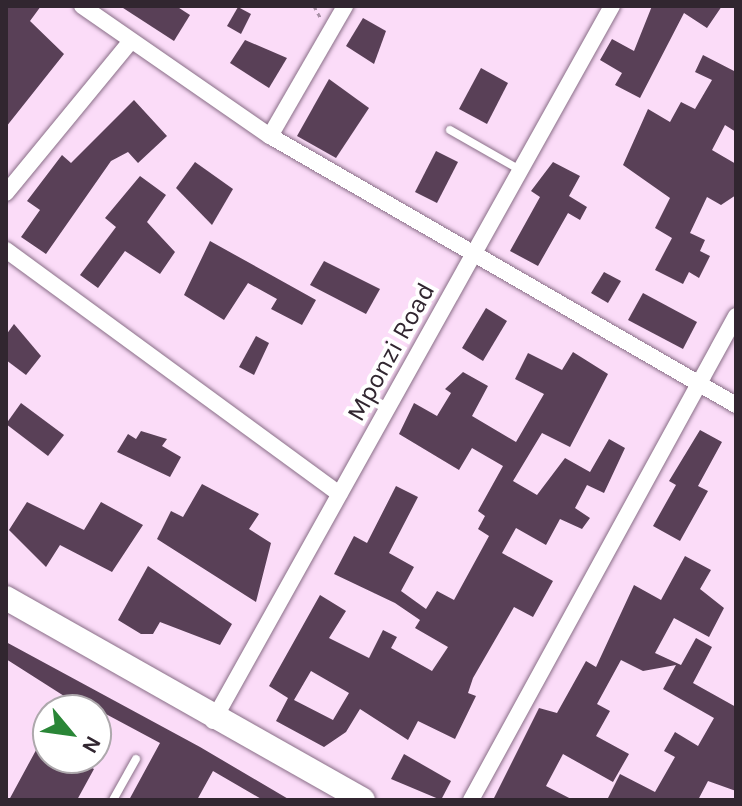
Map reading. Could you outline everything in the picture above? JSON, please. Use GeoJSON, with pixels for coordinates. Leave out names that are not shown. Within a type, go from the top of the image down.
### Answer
{"type":"FeatureCollection","features":[{"type":"Feature","properties":{"kind":"street"},"geometry":{"type":"LineString","coordinates":[[82,6],[270,136],[472,257],[736,405]]}},
{"type":"Feature","properties":{"kind":"street"},"geometry":{"type":"LineString","coordinates":[[270,136],[345,6]]}},
{"type":"Feature","properties":{"kind":"street","name":"Mponzi Road"},"geometry":{"type":"LineString","coordinates":[[213,721],[612,6]]}},
{"type":"Feature","properties":{"kind":"street"},"geometry":{"type":"LineString","coordinates":[[6,193],[130,42]]}},
{"type":"Feature","properties":{"kind":"street"},"geometry":{"type":"LineString","coordinates":[[6,250],[339,494]]}},
{"type":"Feature","properties":{"kind":"street"},"geometry":{"type":"LineString","coordinates":[[471,800],[736,316]]}},
{"type":"Feature","properties":{"kind":"street"},"geometry":{"type":"LineString","coordinates":[[6,598],[213,721],[363,800]]}},
{"type":"Feature","properties":{"kind":"lane"},"geometry":{"type":"LineString","coordinates":[[450,130],[520,170]]}},
{"type":"Feature","properties":{"kind":"lane"},"geometry":{"type":"LineString","coordinates":[[113,800],[136,759]]}},
{"type":"Feature","properties":{"kind":"building"},"geometry":{"type":"Polygon","coordinates":[[[6,6],[41,6],[30,21],[64,54],[6,127],[6,6]]]}},
{"type":"Feature","properties":{"kind":"building"},"geometry":{"type":"Polygon","coordinates":[[[120,6],[176,6],[190,15],[174,41],[120,6]]]}},
{"type":"Feature","properties":{"kind":"building"},"geometry":{"type":"Polygon","coordinates":[[[652,6],[722,6],[707,28],[684,13],[640,98],[615,85],[622,73],[600,60],[612,39],[634,51],[652,6]]]}},
{"type":"Feature","properties":{"kind":"building"},"geometry":{"type":"Polygon","coordinates":[[[238,7],[251,14],[241,34],[227,26],[238,7]]]}},
{"type":"Feature","properties":{"kind":"building"},"geometry":{"type":"Polygon","coordinates":[[[363,18],[386,31],[374,64],[346,46],[363,18]]]}},
{"type":"Feature","properties":{"kind":"building"},"geometry":{"type":"Polygon","coordinates":[[[245,40],[287,58],[269,88],[230,63],[245,40]]]}},
{"type":"Feature","properties":{"kind":"building"},"geometry":{"type":"Polygon","coordinates":[[[703,55],[736,72],[736,132],[725,125],[712,150],[736,164],[736,195],[721,205],[707,197],[690,233],[705,240],[700,251],[710,256],[699,278],[689,272],[683,284],[655,270],[672,238],[655,228],[670,198],[623,165],[648,109],[670,122],[681,102],[695,109],[712,80],[695,72],[703,55]]]}},
{"type":"Feature","properties":{"kind":"building"},"geometry":{"type":"Polygon","coordinates":[[[481,68],[508,83],[487,124],[459,109],[481,68]]]}},
{"type":"Feature","properties":{"kind":"building"},"geometry":{"type":"Polygon","coordinates":[[[329,79],[369,108],[336,158],[297,136],[329,79]]]}},
{"type":"Feature","properties":{"kind":"building"},"geometry":{"type":"Polygon","coordinates":[[[134,100],[167,136],[138,163],[128,152],[111,161],[46,254],[21,237],[40,210],[27,201],[62,155],[71,163],[134,100]]]}},
{"type":"Feature","properties":{"kind":"building"},"geometry":{"type":"Polygon","coordinates":[[[436,151],[458,162],[437,203],[415,192],[436,151]]]}},
{"type":"Feature","properties":{"kind":"building"},"geometry":{"type":"Polygon","coordinates":[[[195,162],[233,189],[212,225],[176,188],[195,162]]]}},
{"type":"Feature","properties":{"kind":"building"},"geometry":{"type":"Polygon","coordinates":[[[553,162],[580,176],[569,196],[587,207],[580,220],[568,213],[538,266],[510,251],[540,197],[531,191],[553,162]]]}},
{"type":"Feature","properties":{"kind":"building"},"geometry":{"type":"Polygon","coordinates":[[[140,176],[166,195],[147,222],[175,252],[160,274],[125,251],[98,288],[80,275],[116,227],[105,218],[140,176]]]}},
{"type":"Feature","properties":{"kind":"building"},"geometry":{"type":"Polygon","coordinates":[[[210,241],[316,300],[302,325],[271,309],[277,299],[248,283],[224,320],[184,295],[210,241]]]}},
{"type":"Feature","properties":{"kind":"building"},"geometry":{"type":"Polygon","coordinates":[[[324,261],[380,289],[366,314],[310,285],[324,261]]]}},
{"type":"Feature","properties":{"kind":"building"},"geometry":{"type":"Polygon","coordinates":[[[604,272],[621,281],[608,303],[591,293],[604,272]]]}},
{"type":"Feature","properties":{"kind":"building"},"geometry":{"type":"Polygon","coordinates":[[[643,293],[697,322],[683,349],[628,320],[643,293]]]}},
{"type":"Feature","properties":{"kind":"building"},"geometry":{"type":"Polygon","coordinates":[[[486,308],[507,321],[483,361],[462,348],[486,308]]]}},
{"type":"Feature","properties":{"kind":"building"},"geometry":{"type":"Polygon","coordinates":[[[14,324],[41,356],[26,375],[6,360],[6,335],[14,324]]]}},
{"type":"Feature","properties":{"kind":"building"},"geometry":{"type":"Polygon","coordinates":[[[256,336],[269,343],[254,375],[239,367],[256,336]]]}},
{"type":"Feature","properties":{"kind":"building"},"geometry":{"type":"Polygon","coordinates":[[[573,352],[608,374],[570,447],[542,433],[513,481],[537,495],[565,458],[590,472],[609,439],[625,448],[604,493],[587,485],[575,508],[590,518],[582,529],[560,519],[546,545],[516,528],[502,553],[553,581],[533,617],[514,607],[473,678],[468,693],[476,696],[455,739],[418,721],[408,740],[360,709],[346,732],[324,747],[276,721],[288,698],[269,686],[320,595],[346,611],[329,638],[369,658],[383,630],[397,637],[391,648],[432,671],[448,647],[415,628],[420,620],[395,603],[334,574],[354,536],[367,543],[396,486],[418,497],[389,553],[414,567],[401,591],[426,609],[437,591],[454,600],[489,536],[478,529],[485,516],[478,511],[503,466],[472,448],[459,470],[399,434],[414,403],[437,416],[451,393],[445,389],[463,372],[488,386],[472,416],[516,442],[544,394],[515,379],[528,353],[562,370],[573,352]],[[311,671],[294,700],[333,720],[349,693],[311,671]]]}},
{"type":"Feature","properties":{"kind":"building"},"geometry":{"type":"Polygon","coordinates":[[[21,403],[64,435],[48,456],[6,424],[21,403]]]}},
{"type":"Feature","properties":{"kind":"building"},"geometry":{"type":"Polygon","coordinates":[[[700,430],[722,442],[698,486],[708,491],[680,541],[653,526],[676,485],[669,481],[700,430]]]}},
{"type":"Feature","properties":{"kind":"building"},"geometry":{"type":"Polygon","coordinates":[[[141,431],[167,439],[162,446],[181,457],[170,477],[117,452],[128,434],[136,439],[141,431]]]}},
{"type":"Feature","properties":{"kind":"building"},"geometry":{"type":"Polygon","coordinates":[[[202,484],[259,514],[249,529],[271,543],[256,602],[157,539],[171,511],[183,517],[202,484]]]}},
{"type":"Feature","properties":{"kind":"building"},"geometry":{"type":"Polygon","coordinates":[[[27,502],[84,530],[101,502],[143,525],[112,572],[60,545],[46,567],[9,530],[27,502]]]}},
{"type":"Feature","properties":{"kind":"building"},"geometry":{"type":"Polygon","coordinates":[[[685,556],[711,570],[700,589],[724,608],[709,637],[674,618],[655,653],[681,665],[696,638],[712,647],[693,683],[736,707],[736,791],[708,781],[698,800],[607,800],[620,774],[655,792],[675,757],[664,751],[675,732],[698,746],[714,718],[663,689],[676,665],[643,671],[621,660],[597,704],[610,711],[596,736],[629,754],[613,782],[563,754],[546,786],[573,800],[493,800],[539,708],[557,713],[586,661],[596,667],[634,585],[661,600],[685,556]]]}},
{"type":"Feature","properties":{"kind":"building"},"geometry":{"type":"Polygon","coordinates":[[[148,566],[232,624],[220,645],[160,622],[153,634],[141,634],[118,620],[148,566]]]}},
{"type":"Feature","properties":{"kind":"building"},"geometry":{"type":"Polygon","coordinates":[[[6,642],[102,694],[61,694],[6,659],[6,642]]]}},
{"type":"Feature","properties":{"kind":"building"},"geometry":{"type":"Polygon","coordinates":[[[112,699],[290,800],[263,800],[213,771],[197,800],[129,800],[160,743],[112,717],[112,699]]]}},
{"type":"Feature","properties":{"kind":"building"},"geometry":{"type":"Polygon","coordinates":[[[404,754],[451,781],[441,800],[391,779],[404,754]]]}},
{"type":"Feature","properties":{"kind":"building"},"geometry":{"type":"Polygon","coordinates":[[[32,758],[32,774],[91,774],[77,800],[9,800],[32,758]]]}}]}
